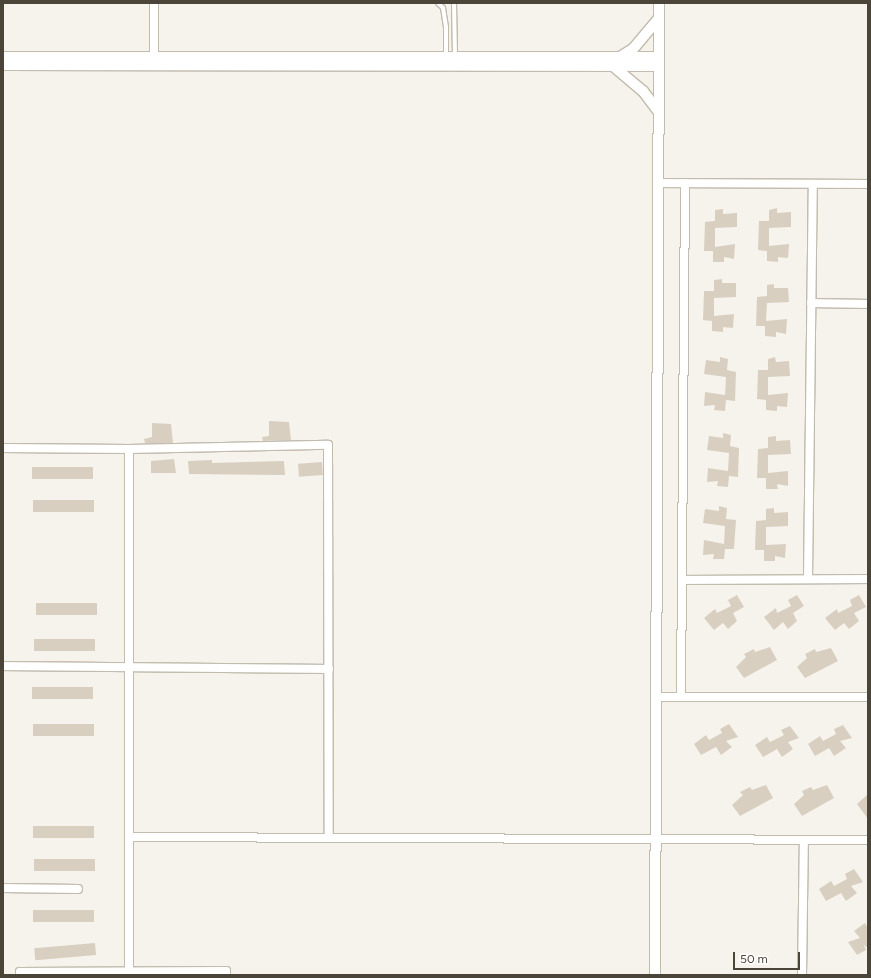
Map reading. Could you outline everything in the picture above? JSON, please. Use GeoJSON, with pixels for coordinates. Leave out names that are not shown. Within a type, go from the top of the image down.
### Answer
{"type":"FeatureCollection","features":[{"type":"Feature","properties":{"kind":"street"},"geometry":{"type":"LineString","coordinates":[[154,3],[154,58]]}},
{"type":"Feature","properties":{"kind":"street"},"geometry":{"type":"LineString","coordinates":[[655,975],[659,3]]}},
{"type":"Feature","properties":{"kind":"street"},"geometry":{"type":"LineString","coordinates":[[3,57],[451,58],[616,62],[633,49],[659,18]]}},
{"type":"Feature","properties":{"kind":"street"},"geometry":{"type":"LineString","coordinates":[[616,62],[644,91],[658,111]]}},
{"type":"Feature","properties":{"kind":"street"},"geometry":{"type":"LineString","coordinates":[[3,65],[658,62]]}},
{"type":"Feature","properties":{"kind":"street"},"geometry":{"type":"LineString","coordinates":[[658,183],[868,184]]}},
{"type":"Feature","properties":{"kind":"street"},"geometry":{"type":"LineString","coordinates":[[681,697],[685,183]]}},
{"type":"Feature","properties":{"kind":"street"},"geometry":{"type":"LineString","coordinates":[[808,578],[813,184]]}},
{"type":"Feature","properties":{"kind":"street"},"geometry":{"type":"LineString","coordinates":[[812,303],[868,304]]}},
{"type":"Feature","properties":{"kind":"street"},"geometry":{"type":"LineString","coordinates":[[3,448],[129,450],[328,445],[329,838]]}},
{"type":"Feature","properties":{"kind":"street"},"geometry":{"type":"LineString","coordinates":[[129,450],[129,973]]}},
{"type":"Feature","properties":{"kind":"street"},"geometry":{"type":"LineString","coordinates":[[682,580],[808,578],[868,579]]}},
{"type":"Feature","properties":{"kind":"street"},"geometry":{"type":"LineString","coordinates":[[3,666],[329,669]]}},
{"type":"Feature","properties":{"kind":"street"},"geometry":{"type":"LineString","coordinates":[[656,697],[868,697]]}},
{"type":"Feature","properties":{"kind":"street"},"geometry":{"type":"LineString","coordinates":[[129,836],[868,840]]}},
{"type":"Feature","properties":{"kind":"street"},"geometry":{"type":"LineString","coordinates":[[802,975],[804,840]]}},
{"type":"Feature","properties":{"kind":"street"},"geometry":{"type":"LineString","coordinates":[[3,888],[78,889]]}},
{"type":"Feature","properties":{"kind":"street"},"geometry":{"type":"LineString","coordinates":[[20,975],[20,972],[129,973],[226,971],[226,975]]}},
{"type":"Feature","properties":{"kind":"lane"},"geometry":{"type":"LineString","coordinates":[[438,3],[443,8],[451,58]]}},
{"type":"Feature","properties":{"kind":"lane"},"geometry":{"type":"LineString","coordinates":[[451,58],[454,3]]}},
{"type":"Feature","properties":{"kind":"building"},"geometry":{"type":"Polygon","coordinates":[[[777,208],[777,213],[791,212],[791,227],[769,228],[769,246],[789,244],[788,258],[778,257],[778,262],[767,261],[767,251],[758,250],[759,221],[769,221],[769,210],[777,208]]]}},
{"type":"Feature","properties":{"kind":"building"},"geometry":{"type":"Polygon","coordinates":[[[723,209],[723,214],[737,213],[737,227],[715,228],[715,247],[735,244],[734,259],[724,257],[724,262],[713,262],[713,251],[704,251],[705,222],[715,221],[715,210],[723,209]]]}},
{"type":"Feature","properties":{"kind":"building"},"geometry":{"type":"Polygon","coordinates":[[[722,279],[722,283],[736,283],[736,297],[714,298],[714,316],[734,314],[733,328],[723,327],[723,332],[712,331],[712,321],[703,320],[704,291],[714,291],[714,280],[722,279]]]}},
{"type":"Feature","properties":{"kind":"building"},"geometry":{"type":"Polygon","coordinates":[[[774,284],[774,288],[788,288],[789,302],[767,303],[766,321],[787,319],[786,334],[776,332],[776,337],[765,336],[765,326],[756,326],[757,297],[767,296],[767,285],[774,284]]]}},
{"type":"Feature","properties":{"kind":"building"},"geometry":{"type":"Polygon","coordinates":[[[720,357],[728,359],[727,370],[736,372],[735,401],[726,400],[725,411],[714,410],[715,405],[704,406],[705,392],[725,395],[726,377],[704,374],[706,360],[720,362],[720,357]]]}},
{"type":"Feature","properties":{"kind":"building"},"geometry":{"type":"Polygon","coordinates":[[[775,357],[776,362],[789,361],[790,376],[768,377],[768,395],[788,393],[787,407],[777,406],[777,411],[766,410],[766,400],[757,399],[758,370],[768,370],[768,359],[775,357]]]}},
{"type":"Feature","properties":{"kind":"building"},"geometry":{"type":"Polygon","coordinates":[[[269,421],[289,422],[291,440],[263,441],[262,437],[269,436],[269,421]]]}},
{"type":"Feature","properties":{"kind":"building"},"geometry":{"type":"Polygon","coordinates":[[[152,423],[171,424],[173,443],[145,443],[144,439],[152,437],[152,423]]]}},
{"type":"Feature","properties":{"kind":"building"},"geometry":{"type":"Polygon","coordinates":[[[723,433],[731,435],[730,446],[739,448],[738,477],[729,476],[728,487],[717,486],[718,481],[707,482],[708,468],[728,471],[729,453],[707,450],[709,436],[723,438],[723,433]]]}},
{"type":"Feature","properties":{"kind":"building"},"geometry":{"type":"Polygon","coordinates":[[[776,436],[776,441],[790,440],[791,454],[768,455],[768,473],[788,471],[788,486],[777,484],[778,489],[766,489],[766,478],[757,478],[758,449],[768,448],[768,437],[776,436]]]}},
{"type":"Feature","properties":{"kind":"building"},"geometry":{"type":"Polygon","coordinates":[[[174,459],[176,473],[151,473],[151,461],[174,459]]]}},
{"type":"Feature","properties":{"kind":"building"},"geometry":{"type":"Polygon","coordinates":[[[212,460],[212,463],[284,461],[285,475],[189,474],[188,461],[212,460]]]}},
{"type":"Feature","properties":{"kind":"building"},"geometry":{"type":"Polygon","coordinates":[[[322,462],[323,475],[299,477],[298,464],[322,462]]]}},
{"type":"Feature","properties":{"kind":"building"},"geometry":{"type":"Polygon","coordinates":[[[32,467],[93,467],[93,479],[32,479],[32,467]]]}},
{"type":"Feature","properties":{"kind":"building"},"geometry":{"type":"Polygon","coordinates":[[[33,500],[94,500],[94,512],[33,512],[33,500]]]}},
{"type":"Feature","properties":{"kind":"building"},"geometry":{"type":"Polygon","coordinates":[[[719,506],[727,508],[726,519],[736,520],[734,549],[725,549],[724,559],[713,559],[714,554],[703,555],[704,540],[724,544],[725,526],[703,523],[705,509],[719,511],[719,506]]]}},
{"type":"Feature","properties":{"kind":"building"},"geometry":{"type":"Polygon","coordinates":[[[774,508],[774,513],[788,512],[788,526],[766,527],[766,545],[786,544],[785,558],[775,556],[775,561],[764,561],[764,550],[755,550],[756,521],[766,520],[766,509],[774,508]]]}},
{"type":"Feature","properties":{"kind":"building"},"geometry":{"type":"Polygon","coordinates":[[[737,595],[744,607],[733,613],[737,621],[728,629],[723,623],[714,630],[704,618],[715,609],[717,613],[731,606],[728,600],[737,595]]]}},
{"type":"Feature","properties":{"kind":"building"},"geometry":{"type":"Polygon","coordinates":[[[797,595],[804,606],[793,613],[797,621],[788,629],[783,622],[774,630],[764,617],[776,608],[777,613],[791,606],[788,600],[797,595]]]}},
{"type":"Feature","properties":{"kind":"building"},"geometry":{"type":"Polygon","coordinates":[[[859,595],[866,607],[854,613],[859,621],[849,629],[844,623],[835,630],[825,618],[837,609],[838,613],[852,606],[850,600],[859,595]]]}},
{"type":"Feature","properties":{"kind":"building"},"geometry":{"type":"Polygon","coordinates":[[[36,603],[97,603],[97,615],[36,615],[36,603]]]}},
{"type":"Feature","properties":{"kind":"building"},"geometry":{"type":"Polygon","coordinates":[[[34,639],[95,639],[95,651],[34,651],[34,639]]]}},
{"type":"Feature","properties":{"kind":"building"},"geometry":{"type":"Polygon","coordinates":[[[770,647],[777,660],[744,678],[736,667],[746,657],[744,654],[754,649],[755,652],[770,647]]]}},
{"type":"Feature","properties":{"kind":"building"},"geometry":{"type":"Polygon","coordinates":[[[831,648],[838,661],[805,678],[797,667],[807,658],[805,654],[815,649],[816,652],[831,648]]]}},
{"type":"Feature","properties":{"kind":"building"},"geometry":{"type":"Polygon","coordinates":[[[32,687],[93,687],[93,699],[32,699],[32,687]]]}},
{"type":"Feature","properties":{"kind":"building"},"geometry":{"type":"Polygon","coordinates":[[[33,724],[94,724],[94,736],[33,736],[33,724]]]}},
{"type":"Feature","properties":{"kind":"building"},"geometry":{"type":"Polygon","coordinates":[[[729,724],[738,737],[726,741],[732,747],[721,755],[716,747],[701,755],[694,744],[706,735],[709,740],[722,733],[720,729],[729,724]]]}},
{"type":"Feature","properties":{"kind":"building"},"geometry":{"type":"Polygon","coordinates":[[[843,725],[852,738],[840,741],[846,748],[834,756],[829,748],[815,756],[808,744],[820,736],[823,741],[836,734],[834,729],[843,725]]]}},
{"type":"Feature","properties":{"kind":"building"},"geometry":{"type":"Polygon","coordinates":[[[790,726],[799,738],[788,742],[793,749],[782,757],[777,749],[763,757],[755,745],[767,737],[770,742],[784,735],[781,730],[790,726]]]}},
{"type":"Feature","properties":{"kind":"building"},"geometry":{"type":"Polygon","coordinates":[[[766,785],[773,798],[740,816],[732,805],[743,795],[740,792],[750,787],[752,790],[766,785]]]}},
{"type":"Feature","properties":{"kind":"building"},"geometry":{"type":"Polygon","coordinates":[[[827,785],[834,798],[802,816],[794,804],[804,795],[802,791],[811,787],[813,790],[827,785]]]}},
{"type":"Feature","properties":{"kind":"building"},"geometry":{"type":"Polygon","coordinates":[[[868,794],[868,819],[857,804],[868,794]]]}},
{"type":"Feature","properties":{"kind":"building"},"geometry":{"type":"Polygon","coordinates":[[[33,826],[94,826],[94,838],[33,838],[33,826]]]}},
{"type":"Feature","properties":{"kind":"building"},"geometry":{"type":"Polygon","coordinates":[[[34,859],[95,859],[95,871],[34,871],[34,859]]]}},
{"type":"Feature","properties":{"kind":"building"},"geometry":{"type":"Polygon","coordinates":[[[854,869],[863,882],[851,886],[857,893],[846,901],[841,893],[826,901],[819,889],[831,881],[834,886],[847,879],[845,874],[854,869]]]}},
{"type":"Feature","properties":{"kind":"building"},"geometry":{"type":"Polygon","coordinates":[[[33,910],[94,910],[94,922],[33,922],[33,910]]]}},
{"type":"Feature","properties":{"kind":"building"},"geometry":{"type":"Polygon","coordinates":[[[865,923],[868,928],[868,948],[864,945],[866,950],[857,955],[848,942],[860,938],[854,931],[865,923]]]}},
{"type":"Feature","properties":{"kind":"building"},"geometry":{"type":"Polygon","coordinates":[[[95,943],[96,955],[35,960],[34,948],[95,943]]]}}]}
